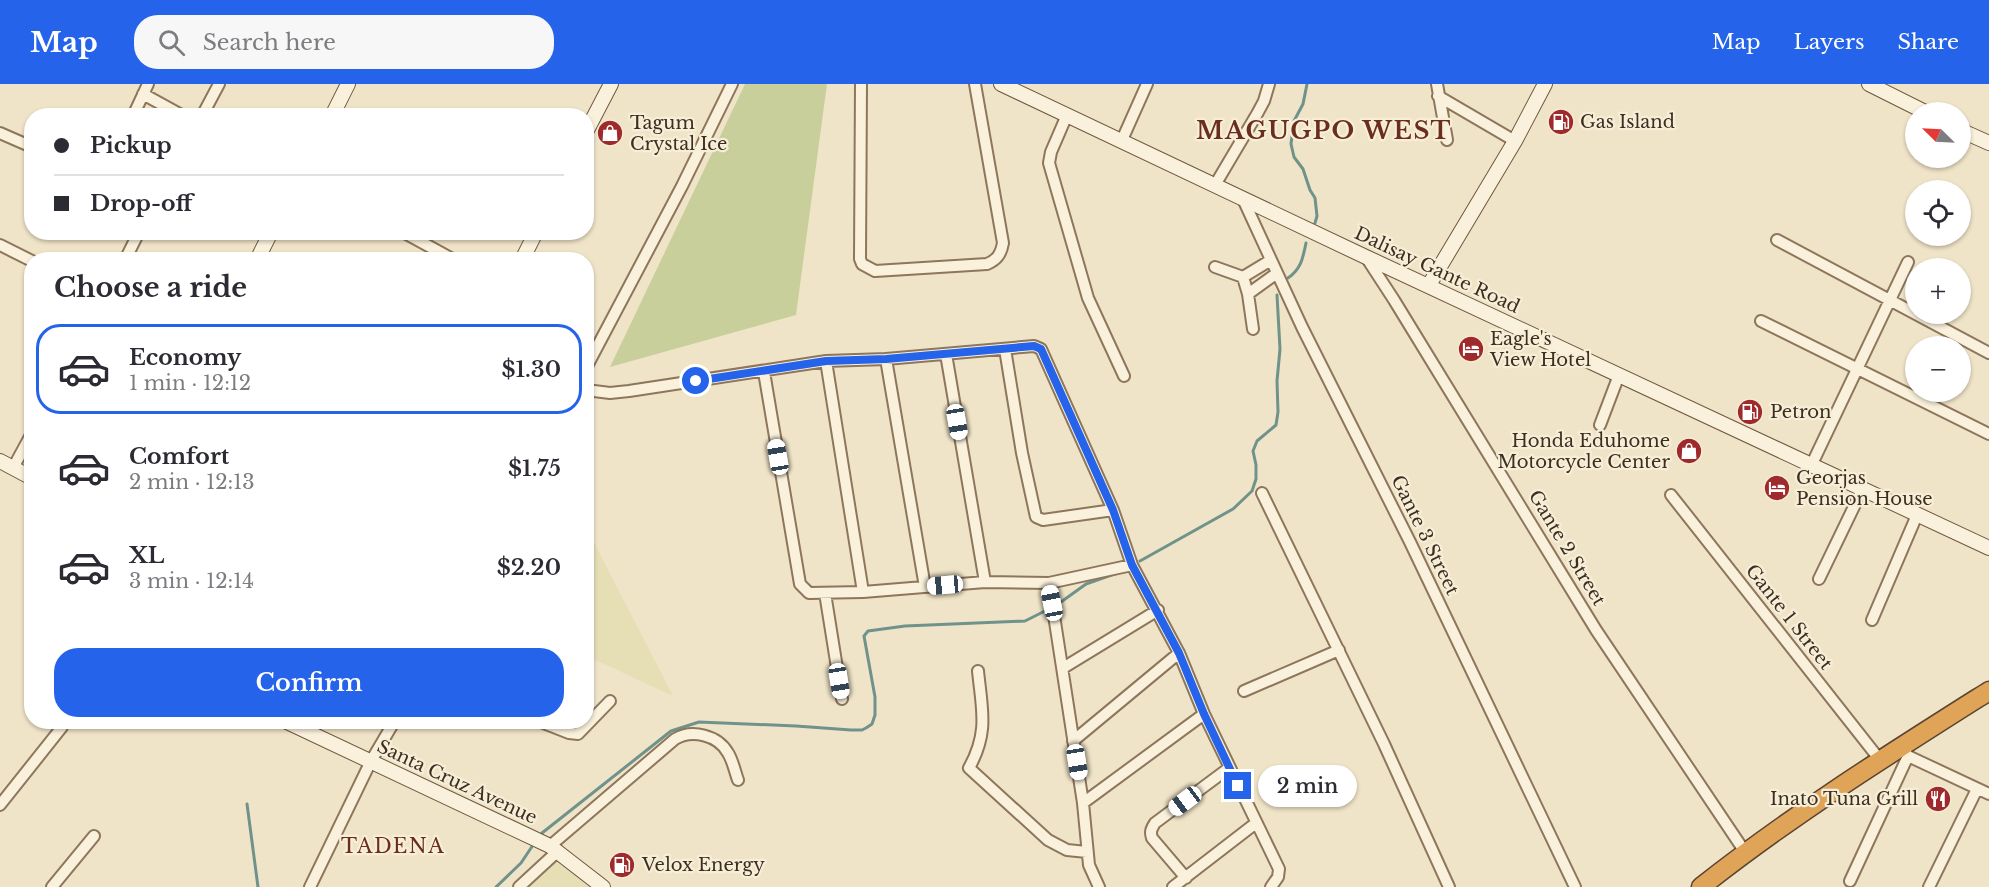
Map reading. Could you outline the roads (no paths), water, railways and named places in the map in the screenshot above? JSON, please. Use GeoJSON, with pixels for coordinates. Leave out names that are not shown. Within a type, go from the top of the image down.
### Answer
{"type":"FeatureCollection","features":[{"type":"Feature","properties":{"kind":"highway"},"geometry":{"type":"LineString","coordinates":[[1701,887],[1745,852],[1880,760],[1905,751],[1989,691]]}},
{"type":"Feature","properties":{"kind":"main road"},"geometry":{"type":"LineString","coordinates":[[336,108],[348,84]]}},
{"type":"Feature","properties":{"kind":"main road"},"geometry":{"type":"LineString","coordinates":[[594,117],[611,84]]}},
{"type":"Feature","properties":{"kind":"main road","name":"Dalisay Gante Road"},"geometry":{"type":"LineString","coordinates":[[1001,84],[1989,548]]}},
{"type":"Feature","properties":{"kind":"main road"},"geometry":{"type":"LineString","coordinates":[[1429,285],[1515,141],[1545,84]]}},
{"type":"Feature","properties":{"kind":"main road"},"geometry":{"type":"LineString","coordinates":[[1869,84],[1905,102]]}},
{"type":"Feature","properties":{"kind":"main road"},"geometry":{"type":"LineString","coordinates":[[1971,135],[1989,143]]}},
{"type":"Feature","properties":{"kind":"main road"},"geometry":{"type":"LineString","coordinates":[[6,464],[24,474]]}},
{"type":"Feature","properties":{"kind":"main road","name":"Santa Cruz Avenue"},"geometry":{"type":"LineString","coordinates":[[302,729],[554,848],[603,887]]}},
{"type":"Feature","properties":{"kind":"street"},"geometry":{"type":"LineString","coordinates":[[206,108],[219,84]]}},
{"type":"Feature","properties":{"kind":"street"},"geometry":{"type":"LineString","coordinates":[[594,353],[682,186],[732,84]]}},
{"type":"Feature","properties":{"kind":"street"},"geometry":{"type":"LineString","coordinates":[[861,84],[860,259],[862,264],[875,271],[987,264],[996,261],[1001,252],[1003,243],[975,84]]}},
{"type":"Feature","properties":{"kind":"street"},"geometry":{"type":"LineString","coordinates":[[1122,140],[1147,84]]}},
{"type":"Feature","properties":{"kind":"street"},"geometry":{"type":"LineString","coordinates":[[1215,185],[1261,108],[1269,84]]}},
{"type":"Feature","properties":{"kind":"street"},"geometry":{"type":"LineString","coordinates":[[1437,84],[1447,140]]}},
{"type":"Feature","properties":{"kind":"street"},"geometry":{"type":"LineString","coordinates":[[137,108],[146,89],[172,108]]}},
{"type":"Feature","properties":{"kind":"street"},"geometry":{"type":"LineString","coordinates":[[1438,96],[1515,141]]}},
{"type":"Feature","properties":{"kind":"street"},"geometry":{"type":"LineString","coordinates":[[1067,115],[1051,152],[1049,163],[1089,298],[1124,376]]}},
{"type":"Feature","properties":{"kind":"street"},"geometry":{"type":"LineString","coordinates":[[0,133],[24,144]]}},
{"type":"Feature","properties":{"kind":"street","name":"Gante 3 Street"},"geometry":{"type":"LineString","coordinates":[[1243,199],[1302,327],[1416,553],[1575,887]]}},
{"type":"Feature","properties":{"kind":"street"},"geometry":{"type":"LineString","coordinates":[[418,240],[439,252]]}},
{"type":"Feature","properties":{"kind":"street"},"geometry":{"type":"LineString","coordinates":[[1777,240],[1989,353]]}},
{"type":"Feature","properties":{"kind":"street"},"geometry":{"type":"LineString","coordinates":[[0,245],[24,257]]}},
{"type":"Feature","properties":{"kind":"street","name":"Gante 2 Street"},"geometry":{"type":"LineString","coordinates":[[1366,257],[1596,630],[1745,852]]}},
{"type":"Feature","properties":{"kind":"street"},"geometry":{"type":"LineString","coordinates":[[1242,277],[1271,260]]}},
{"type":"Feature","properties":{"kind":"street"},"geometry":{"type":"LineString","coordinates":[[1215,267],[1242,277]]}},
{"type":"Feature","properties":{"kind":"street"},"geometry":{"type":"LineString","coordinates":[[1811,466],[1905,268]]}},
{"type":"Feature","properties":{"kind":"street"},"geometry":{"type":"LineString","coordinates":[[1248,294],[1277,273]]}},
{"type":"Feature","properties":{"kind":"street"},"geometry":{"type":"LineString","coordinates":[[1242,277],[1248,294],[1253,329]]}},
{"type":"Feature","properties":{"kind":"street"},"geometry":{"type":"LineString","coordinates":[[1761,321],[1989,434]]}},
{"type":"Feature","properties":{"kind":"street"},"geometry":{"type":"LineString","coordinates":[[594,391],[610,393],[629,391],[826,361],[886,359],[1034,346],[1041,349],[1113,510],[1132,565],[1179,653],[1229,768],[1279,868],[1278,877],[1271,887]]}},
{"type":"Feature","properties":{"kind":"street"},"geometry":{"type":"LineString","coordinates":[[1005,349],[1022,453],[1036,517],[1043,520],[1113,510]]}},
{"type":"Feature","properties":{"kind":"street"},"geometry":{"type":"LineString","coordinates":[[946,354],[985,582]]}},
{"type":"Feature","properties":{"kind":"street"},"geometry":{"type":"LineString","coordinates":[[886,359],[925,587]]}},
{"type":"Feature","properties":{"kind":"street"},"geometry":{"type":"LineString","coordinates":[[826,361],[863,591]]}},
{"type":"Feature","properties":{"kind":"street"},"geometry":{"type":"LineString","coordinates":[[764,372],[800,585],[809,593],[985,582],[1048,583],[1132,565]]}},
{"type":"Feature","properties":{"kind":"street"},"geometry":{"type":"LineString","coordinates":[[1600,425],[1619,375]]}},
{"type":"Feature","properties":{"kind":"street"},"geometry":{"type":"LineString","coordinates":[[6,464],[24,443]]}},
{"type":"Feature","properties":{"kind":"street"},"geometry":{"type":"LineString","coordinates":[[1819,579],[1862,490]]}},
{"type":"Feature","properties":{"kind":"street"},"geometry":{"type":"LineString","coordinates":[[1262,493],[1384,744],[1449,887]]}},
{"type":"Feature","properties":{"kind":"street","name":"Gante 1 Street"},"geometry":{"type":"LineString","coordinates":[[1671,495],[1880,760]]}},
{"type":"Feature","properties":{"kind":"street"},"geometry":{"type":"LineString","coordinates":[[1872,620],[1917,515]]}},
{"type":"Feature","properties":{"kind":"street"},"geometry":{"type":"LineString","coordinates":[[1048,583],[1083,803],[1089,865],[1100,887]]}},
{"type":"Feature","properties":{"kind":"street"},"geometry":{"type":"LineString","coordinates":[[825,593],[842,699]]}},
{"type":"Feature","properties":{"kind":"street"},"geometry":{"type":"LineString","coordinates":[[1063,668],[1158,610]]}},
{"type":"Feature","properties":{"kind":"street"},"geometry":{"type":"LineString","coordinates":[[1244,692],[1339,650]]}},
{"type":"Feature","properties":{"kind":"street"},"geometry":{"type":"LineString","coordinates":[[1073,741],[1179,653]]}},
{"type":"Feature","properties":{"kind":"street"},"geometry":{"type":"LineString","coordinates":[[978,671],[984,721],[983,736],[969,768],[1048,840],[1067,850],[1087,852]]}},
{"type":"Feature","properties":{"kind":"street"},"geometry":{"type":"LineString","coordinates":[[594,718],[610,701]]}},
{"type":"Feature","properties":{"kind":"street"},"geometry":{"type":"LineString","coordinates":[[1083,803],[1204,714]]}},
{"type":"Feature","properties":{"kind":"street"},"geometry":{"type":"LineString","coordinates":[[0,805],[60,729]]}},
{"type":"Feature","properties":{"kind":"street"},"geometry":{"type":"LineString","coordinates":[[310,887],[371,761],[390,729]]}},
{"type":"Feature","properties":{"kind":"street"},"geometry":{"type":"LineString","coordinates":[[557,729],[569,734],[578,734],[583,729]]}},
{"type":"Feature","properties":{"kind":"street"},"geometry":{"type":"LineString","coordinates":[[519,887],[554,848],[683,734],[705,736],[722,744],[728,753],[738,780]]}},
{"type":"Feature","properties":{"kind":"street"},"geometry":{"type":"LineString","coordinates":[[1850,881],[1905,751],[1989,794]]}},
{"type":"Feature","properties":{"kind":"street"},"geometry":{"type":"LineString","coordinates":[[1186,878],[1150,833],[1155,823],[1229,768]]}},
{"type":"Feature","properties":{"kind":"street"},"geometry":{"type":"LineString","coordinates":[[1929,887],[1977,789]]}},
{"type":"Feature","properties":{"kind":"street"},"geometry":{"type":"LineString","coordinates":[[1173,887],[1256,822]]}},
{"type":"Feature","properties":{"kind":"street"},"geometry":{"type":"LineString","coordinates":[[52,887],[94,836]]}},
{"type":"Feature","properties":{"kind":"waterway"},"geometry":{"type":"LineString","coordinates":[[1307,84],[1303,104],[1294,121],[1291,144],[1294,157],[1303,169],[1315,198],[1317,216],[1315,223]]}},
{"type":"Feature","properties":{"kind":"waterway"},"geometry":{"type":"LineString","coordinates":[[1288,278],[1299,267],[1306,243]]}},
{"type":"Feature","properties":{"kind":"waterway"},"geometry":{"type":"LineString","coordinates":[[1140,561],[1233,509],[1252,491],[1256,479],[1253,451],[1257,441],[1276,425],[1278,412],[1277,381],[1280,349],[1277,295]]}},
{"type":"Feature","properties":{"kind":"waterway"},"geometry":{"type":"LineString","coordinates":[[1061,602],[1086,584],[1120,572]]}},
{"type":"Feature","properties":{"kind":"waterway"},"geometry":{"type":"LineString","coordinates":[[542,833],[671,731],[699,722],[851,730],[866,728],[872,724],[875,715],[875,697],[864,636],[868,631],[905,626],[1025,621],[1045,611]]}},
{"type":"Feature","properties":{"kind":"waterway"},"geometry":{"type":"LineString","coordinates":[[247,804],[258,887]]}},
{"type":"Feature","properties":{"kind":"waterway"},"geometry":{"type":"LineString","coordinates":[[496,887],[521,863],[533,845]]}},
{"type":"Feature","properties":{"kind":"place","name":"Gas Island"},"geometry":{"type":"Point","coordinates":[1561,122]}},
{"type":"Feature","properties":{"kind":"place","name":"Tagum Crystal Ice"},"geometry":{"type":"Point","coordinates":[610,133]}},
{"type":"Feature","properties":{"kind":"place","name":"Eagle's View Hotel"},"geometry":{"type":"Point","coordinates":[1471,349]}},
{"type":"Feature","properties":{"kind":"place","name":"Petron"},"geometry":{"type":"Point","coordinates":[1750,412]}},
{"type":"Feature","properties":{"kind":"place","name":"Honda Eduhome Motorcycle Center"},"geometry":{"type":"Point","coordinates":[1689,451]}},
{"type":"Feature","properties":{"kind":"place","name":"Georjas Pension House"},"geometry":{"type":"Point","coordinates":[1777,488]}},
{"type":"Feature","properties":{"kind":"place","name":"Inato Tuna Grill"},"geometry":{"type":"Point","coordinates":[1938,799]}},
{"type":"Feature","properties":{"kind":"place","name":"Velox Energy"},"geometry":{"type":"Point","coordinates":[622,865]}},
{"type":"Feature","properties":{"kind":"district","name":"MAGUGPO WEST"},"geometry":{"type":"Point","coordinates":[1324,130]}},
{"type":"Feature","properties":{"kind":"district","name":"TADENA"},"geometry":{"type":"Point","coordinates":[393,846]}}]}
